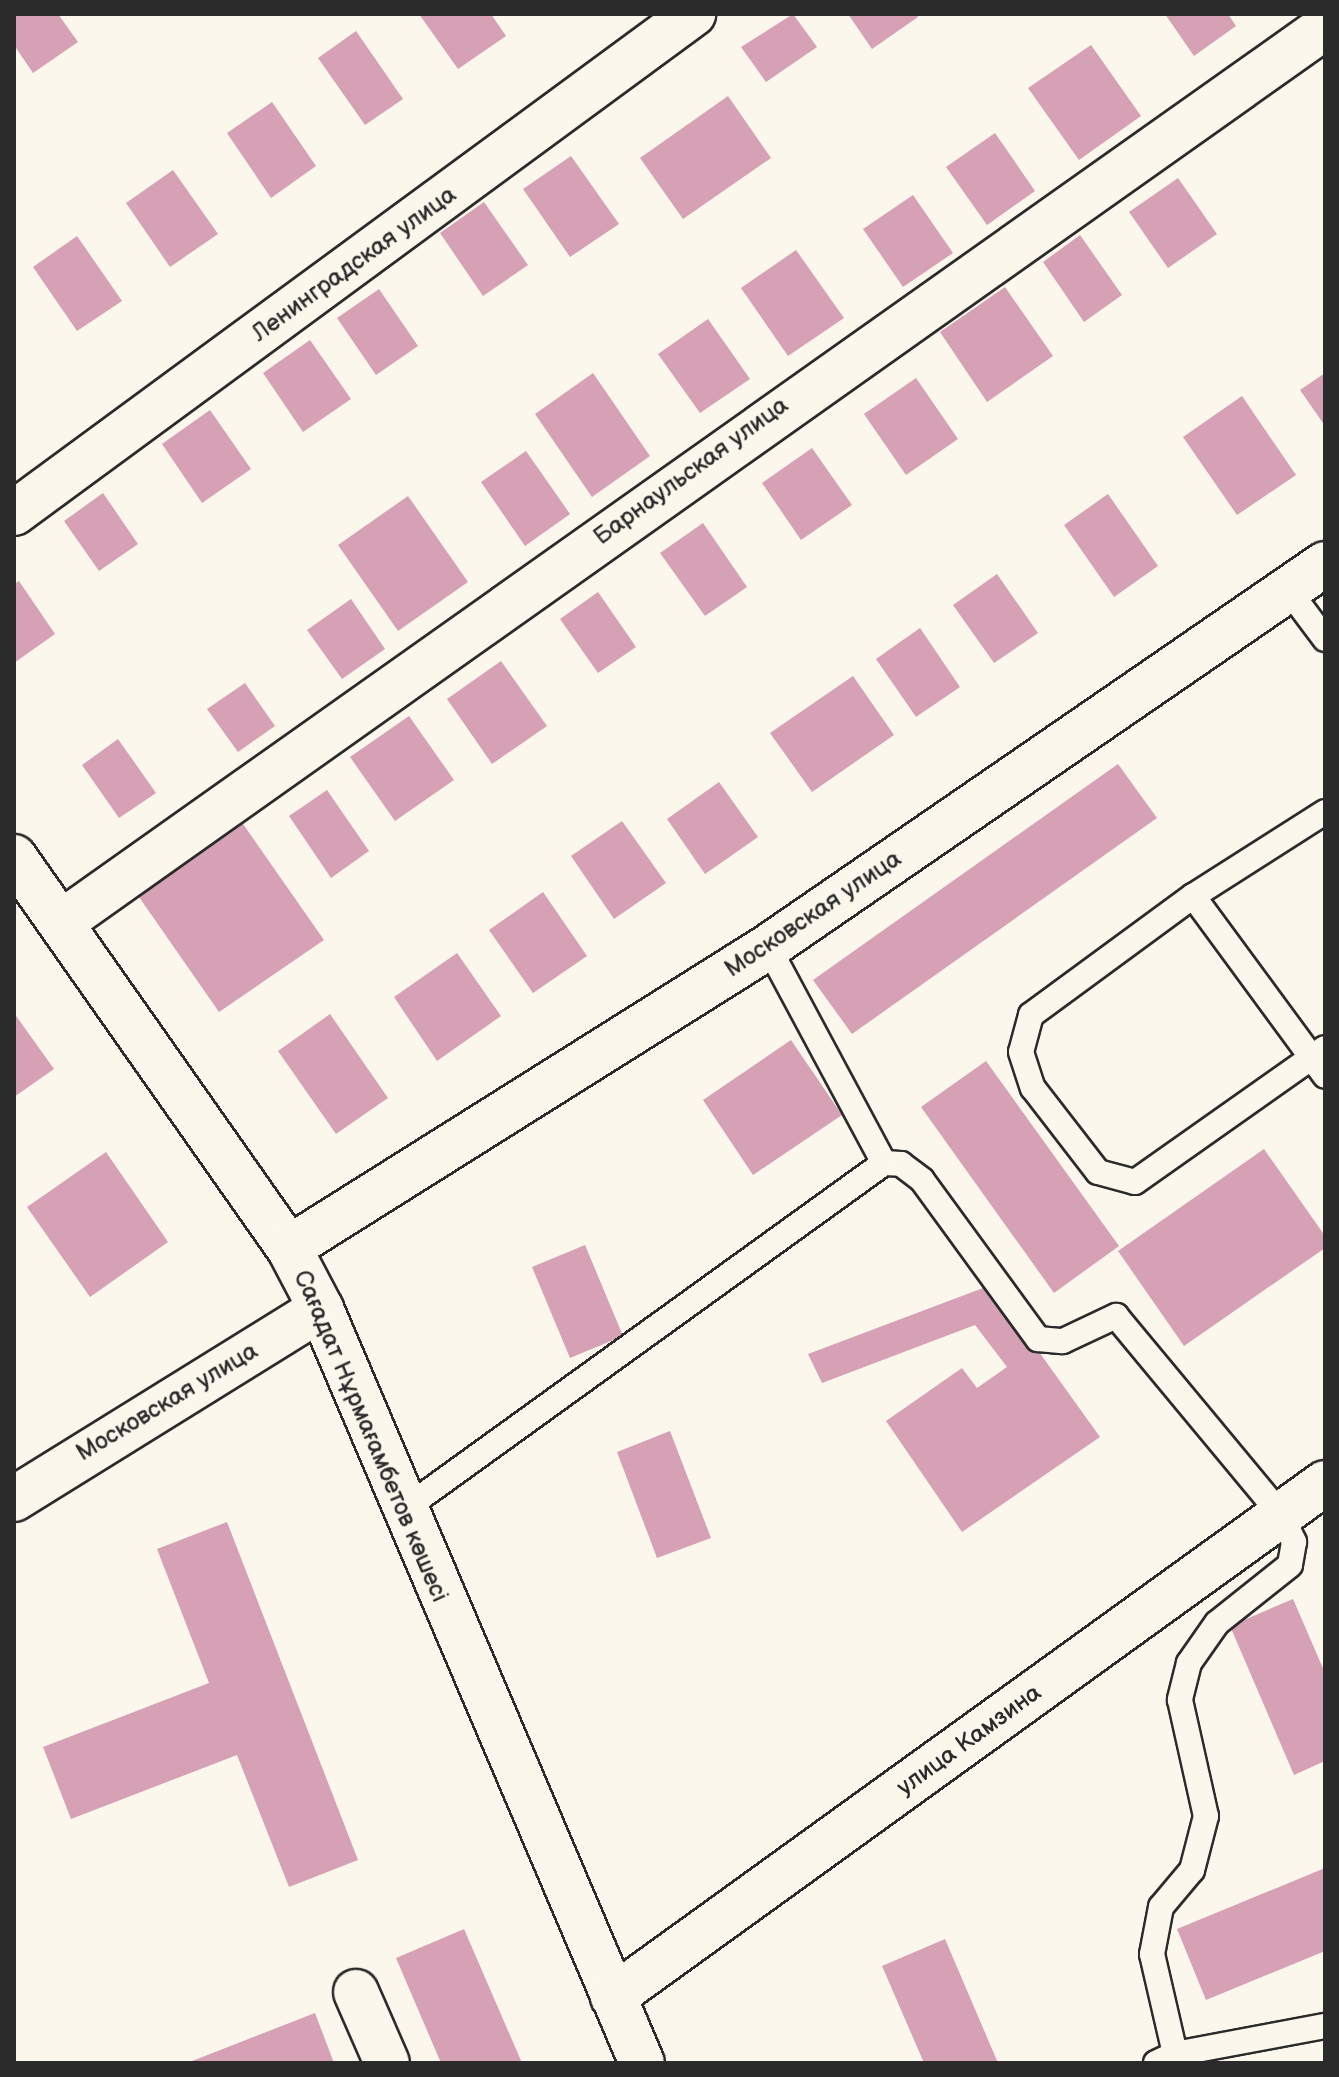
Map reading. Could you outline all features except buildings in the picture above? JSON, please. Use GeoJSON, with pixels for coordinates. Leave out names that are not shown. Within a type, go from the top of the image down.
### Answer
{"type":"FeatureCollection","features":[{"type":"Feature","properties":{"kind":"street","name":"Ленинградская улица"},"geometry":{"type":"LineString","coordinates":[[14,513],[693,14]]}},
{"type":"Feature","properties":{"kind":"street","name":"Барнаульская улица"},"geometry":{"type":"LineString","coordinates":[[62,922],[1325,27]]}},
{"type":"Feature","properties":{"kind":"street","name":"Московская улица"},"geometry":{"type":"LineString","coordinates":[[289,1248],[768,947],[1286,587],[1325,564]]}},
{"type":"Feature","properties":{"kind":"street","name":"Сағадат Нұрмағамбетов көшесі"},"geometry":{"type":"LineString","coordinates":[[14,857],[289,1248],[321,1309],[403,1510],[642,2063]]}},
{"type":"Feature","properties":{"kind":"street","name":"Московская улица"},"geometry":{"type":"LineString","coordinates":[[14,1499],[321,1309]]}},
{"type":"Feature","properties":{"kind":"street","name":"улица Камзина"},"geometry":{"type":"LineString","coordinates":[[613,1997],[1325,1483]]}},
{"type":"Feature","properties":{"kind":"street"},"geometry":{"type":"LineString","coordinates":[[356,1992],[387,2063]]}},
{"type":"Feature","properties":{"kind":"lane"},"geometry":{"type":"LineString","coordinates":[[1286,587],[1325,639]]}},
{"type":"Feature","properties":{"kind":"lane"},"geometry":{"type":"LineString","coordinates":[[1193,896],[1320,1061],[1135,1182],[1098,1172],[1033,1088],[1021,1052],[1031,1015],[1193,896],[1325,812]]}},
{"type":"Feature","properties":{"kind":"lane"},"geometry":{"type":"LineString","coordinates":[[768,947],[884,1163]]}},
{"type":"Feature","properties":{"kind":"lane"},"geometry":{"type":"LineString","coordinates":[[403,1510],[884,1163],[901,1164],[922,1180],[1038,1339],[1063,1341],[1116,1316],[1281,1515],[1294,1542],[1290,1565],[1199,1643],[1180,1700],[1206,1816],[1192,1870],[1161,1907],[1152,1954],[1165,2058],[1325,2026]]}}]}
